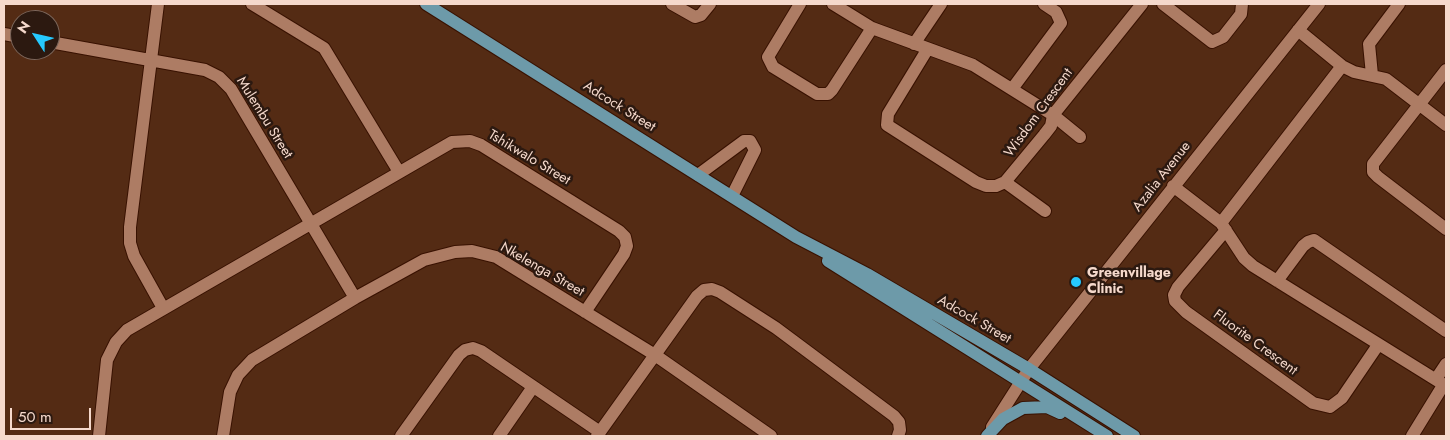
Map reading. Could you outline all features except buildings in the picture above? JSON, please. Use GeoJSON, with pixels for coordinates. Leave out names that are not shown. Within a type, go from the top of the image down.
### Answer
{"type":"FeatureCollection","features":[{"type":"Feature","properties":{"kind":"main road","name":"Adcock Street"},"geometry":{"type":"LineString","coordinates":[[426,4],[796,237],[867,274],[1029,368],[1134,436]]}},
{"type":"Feature","properties":{"kind":"main road","name":"Adcock Street"},"geometry":{"type":"LineString","coordinates":[[796,237],[807,248],[1021,380],[1107,436]]}},
{"type":"Feature","properties":{"kind":"main road"},"geometry":{"type":"LineString","coordinates":[[986,436],[1008,416],[1023,408],[1038,406],[1054,410],[1102,436]]}},
{"type":"Feature","properties":{"kind":"street"},"geometry":{"type":"LineString","coordinates":[[158,4],[130,243],[134,256],[163,308]]}},
{"type":"Feature","properties":{"kind":"street"},"geometry":{"type":"LineString","coordinates":[[252,4],[324,48],[399,172]]}},
{"type":"Feature","properties":{"kind":"street"},"geometry":{"type":"LineString","coordinates":[[672,4],[695,16],[701,15],[710,4]]}},
{"type":"Feature","properties":{"kind":"street"},"geometry":{"type":"LineString","coordinates":[[800,4],[768,57],[773,67],[817,94],[822,95],[832,90],[872,28]]}},
{"type":"Feature","properties":{"kind":"street"},"geometry":{"type":"LineString","coordinates":[[832,4],[852,9],[872,28],[927,50],[960,59],[1053,115],[1080,137]]}},
{"type":"Feature","properties":{"kind":"street"},"geometry":{"type":"LineString","coordinates":[[914,44],[941,4]]}},
{"type":"Feature","properties":{"kind":"street"},"geometry":{"type":"LineString","coordinates":[[1012,89],[1061,23],[1056,12],[1044,4]]}},
{"type":"Feature","properties":{"kind":"street","name":"Wisdom Crescent"},"geometry":{"type":"LineString","coordinates":[[1005,182],[1051,126],[1053,115],[1142,4]]}},
{"type":"Feature","properties":{"kind":"street"},"geometry":{"type":"LineString","coordinates":[[1163,4],[1212,42],[1223,37],[1241,14],[1242,4]]}},
{"type":"Feature","properties":{"kind":"street","name":"Azalia Avenue"},"geometry":{"type":"LineString","coordinates":[[986,436],[1029,368],[1319,4]]}},
{"type":"Feature","properties":{"kind":"street"},"geometry":{"type":"LineString","coordinates":[[1372,75],[1368,54],[1369,44],[1399,4]]}},
{"type":"Feature","properties":{"kind":"street"},"geometry":{"type":"LineString","coordinates":[[1298,30],[1342,66],[1354,72],[1386,79],[1446,125]]}},
{"type":"Feature","properties":{"kind":"street","name":"Mulembu Street"},"geometry":{"type":"LineString","coordinates":[[60,44],[205,70],[219,77],[230,89],[355,298]]}},
{"type":"Feature","properties":{"kind":"street"},"geometry":{"type":"LineString","coordinates":[[927,50],[888,114],[887,125],[976,182],[991,186],[1005,182],[1045,211]]}},
{"type":"Feature","properties":{"kind":"street","name":"Fluorite Crescent"},"geometry":{"type":"LineString","coordinates":[[1342,66],[1178,287],[1174,295],[1175,302],[1180,307],[1313,403],[1330,408],[1342,398],[1378,345]]}},
{"type":"Feature","properties":{"kind":"street"},"geometry":{"type":"LineString","coordinates":[[1446,70],[1373,164],[1373,172],[1446,229]]}},
{"type":"Feature","properties":{"kind":"street","name":"Tshikwalo Street"},"geometry":{"type":"LineString","coordinates":[[99,436],[108,360],[111,350],[128,330],[452,142],[470,141],[619,231],[625,237],[627,246],[624,254],[585,312]]}},
{"type":"Feature","properties":{"kind":"street"},"geometry":{"type":"LineString","coordinates":[[698,175],[744,141],[750,141],[755,150],[732,196]]}},
{"type":"Feature","properties":{"kind":"street"},"geometry":{"type":"LineString","coordinates":[[1173,186],[1224,226],[1244,258],[1277,282],[1442,383]]}},
{"type":"Feature","properties":{"kind":"street"},"geometry":{"type":"LineString","coordinates":[[1277,282],[1303,246],[1314,240],[1446,331]]}},
{"type":"Feature","properties":{"kind":"street","name":"Nkelenga Street"},"geometry":{"type":"LineString","coordinates":[[223,436],[230,392],[238,375],[252,360],[355,298],[424,260],[447,253],[472,251],[496,258],[655,355],[771,436]]}},
{"type":"Feature","properties":{"kind":"street"},"geometry":{"type":"LineString","coordinates":[[401,436],[458,355],[465,350],[473,348],[481,351],[598,434],[698,296],[704,290],[712,289],[776,328],[894,416],[899,422],[900,430],[898,436]]}},
{"type":"Feature","properties":{"kind":"street"},"geometry":{"type":"LineString","coordinates":[[1412,436],[1442,383],[1446,364]]}},
{"type":"Feature","properties":{"kind":"street"},"geometry":{"type":"LineString","coordinates":[[499,436],[533,387]]}},
{"type":"Feature","properties":{"kind":"place","name":"Greenvillage Clinic"},"geometry":{"type":"Point","coordinates":[1076,282]}}]}
